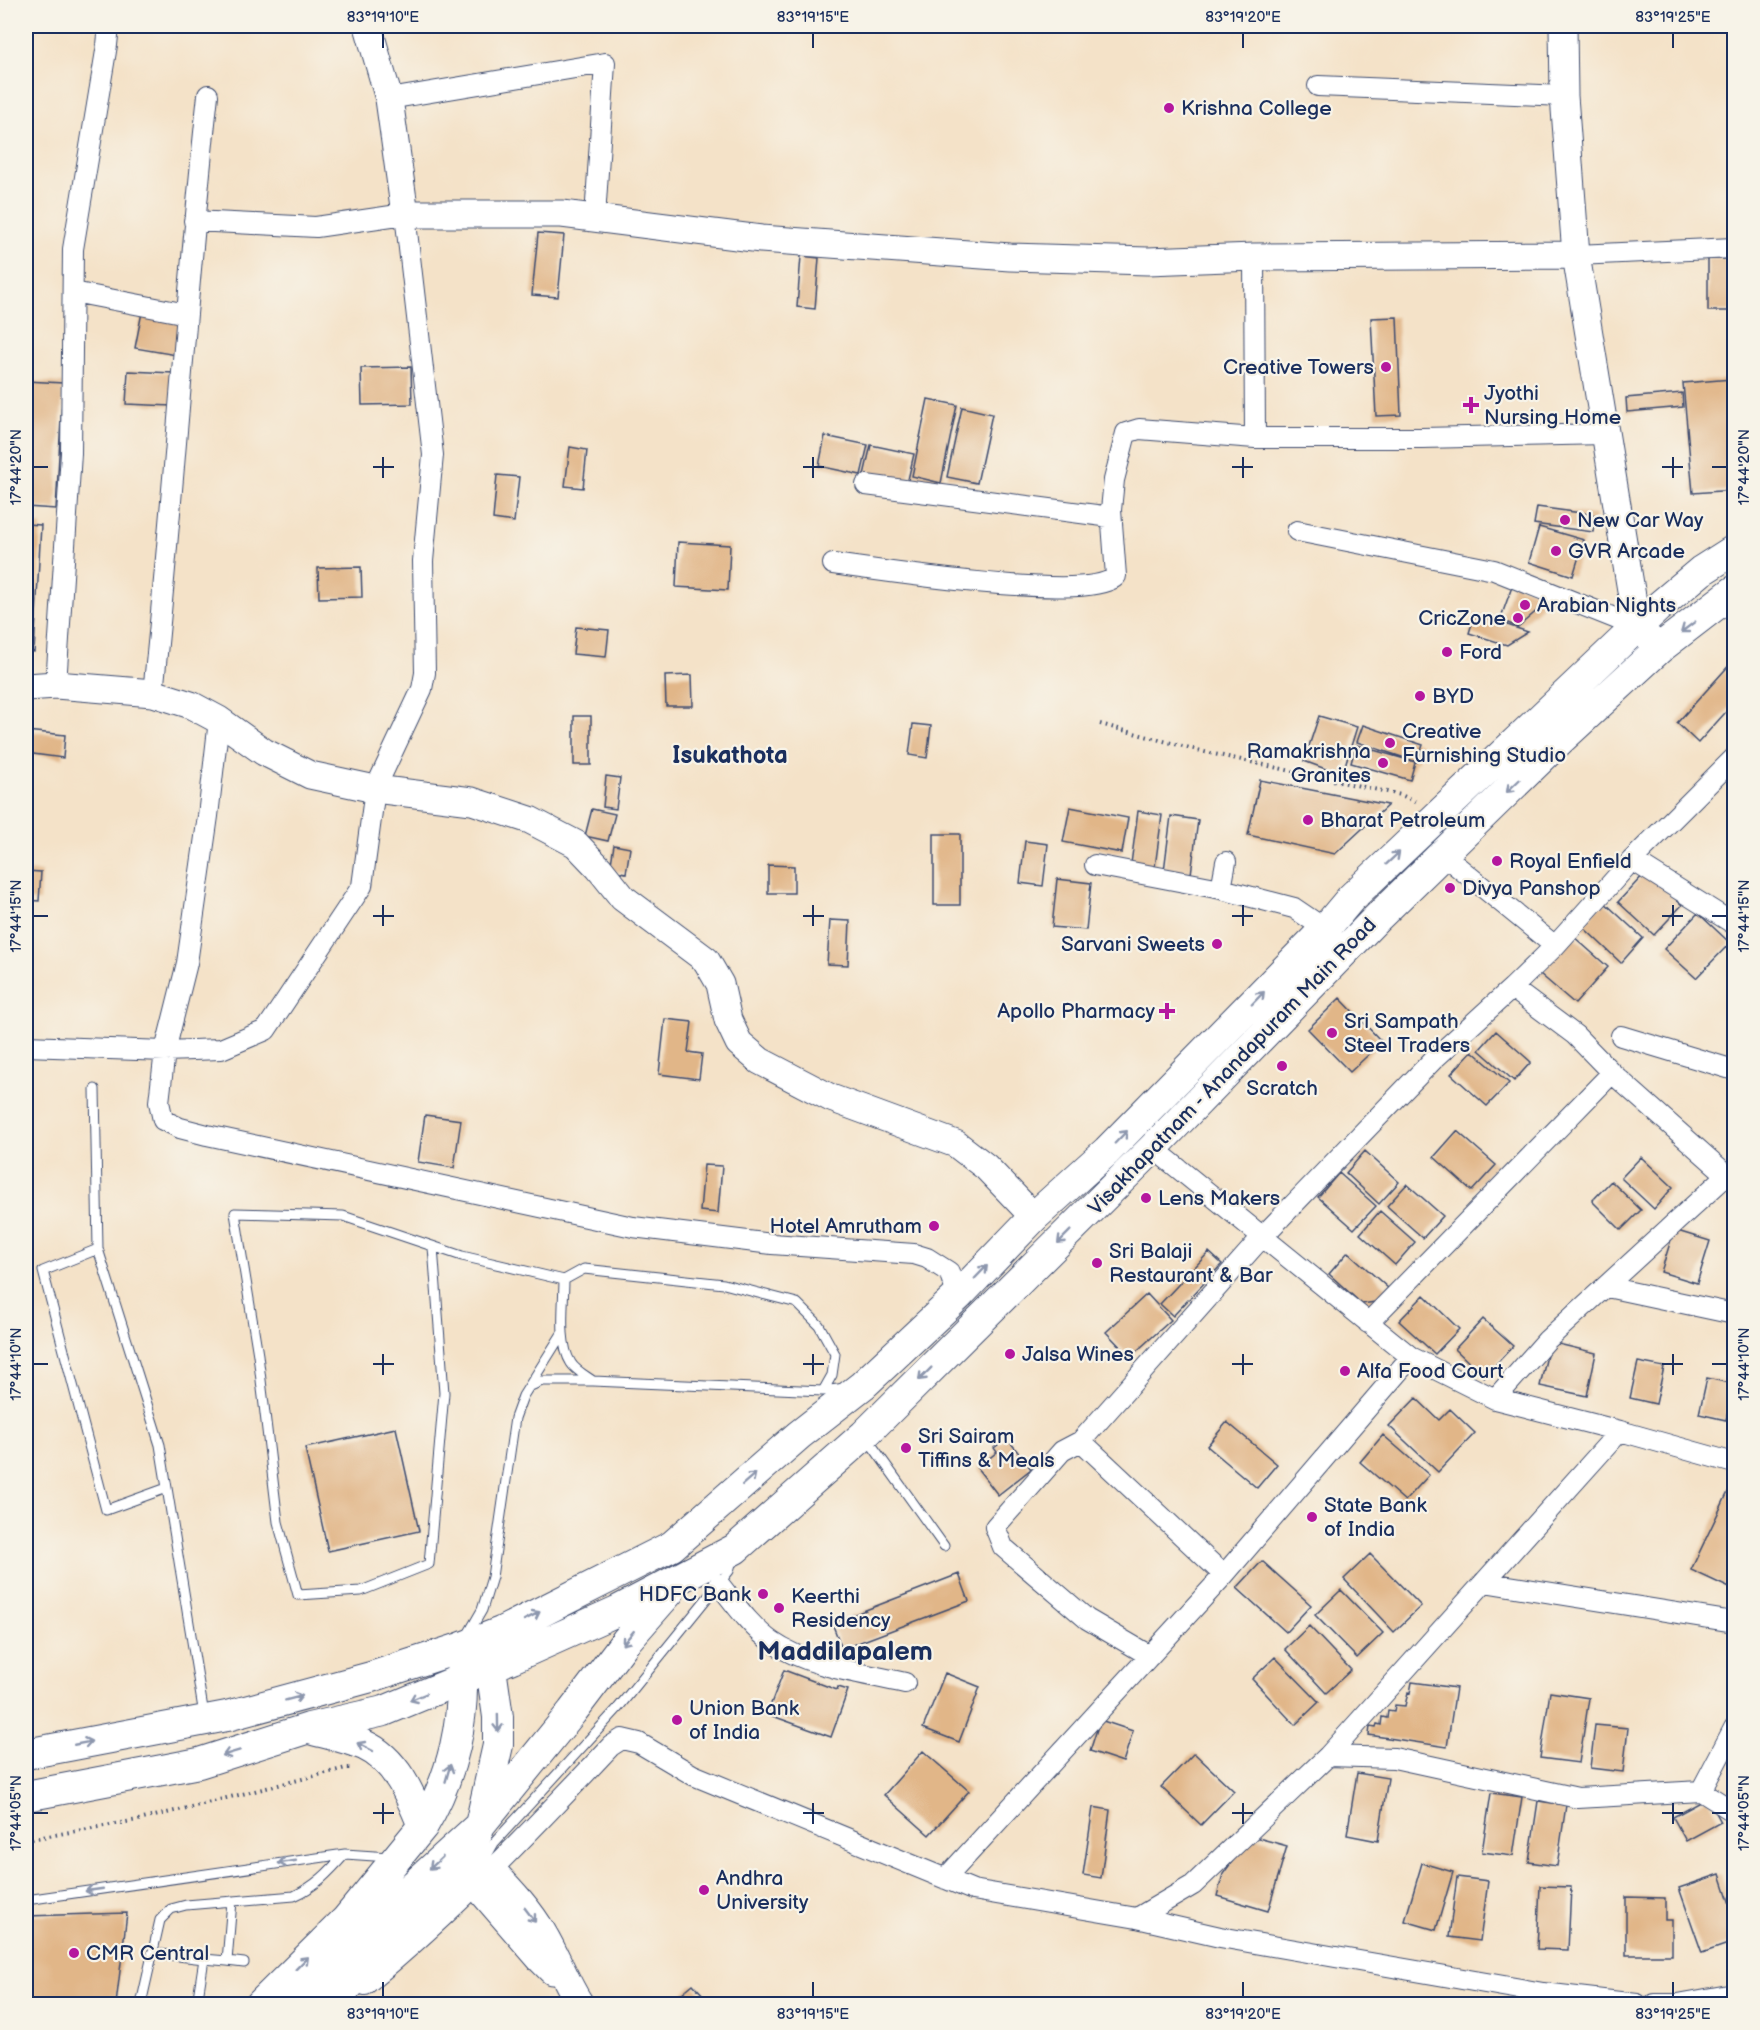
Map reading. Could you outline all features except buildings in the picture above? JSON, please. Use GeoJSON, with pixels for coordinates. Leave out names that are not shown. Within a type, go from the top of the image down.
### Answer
{"type":"FeatureCollection","features":[{"type":"Feature","properties":{"kind":"main road","name":"Visakhapatnam - Anandapuram Main Road"},"geometry":{"type":"LineString","coordinates":[[476,1648],[501,1632],[672,1546],[799,1435],[863,1385],[957,1296],[1034,1216],[1107,1151],[1325,929],[1351,898],[1637,627],[1701,571],[1734,550]]}},
{"type":"Feature","properties":{"kind":"main road","name":"Visakhapatnam - Anandapuram Main Road"},"geometry":{"type":"LineString","coordinates":[[476,1648],[512,1658],[617,1611],[735,1549],[864,1435],[1153,1148],[1375,920],[1559,741],[1660,648],[1734,591]]}},
{"type":"Feature","properties":{"kind":"main road"},"geometry":{"type":"LineString","coordinates":[[302,2004],[403,1894],[480,1825],[572,1712],[626,1641],[681,1579]]}},
{"type":"Feature","properties":{"kind":"main road"},"geometry":{"type":"LineString","coordinates":[[26,1754],[205,1720],[476,1648]]}},
{"type":"Feature","properties":{"kind":"main road"},"geometry":{"type":"LineString","coordinates":[[26,1796],[200,1763],[309,1728],[384,1711],[476,1648]]}},
{"type":"Feature","properties":{"kind":"main road"},"geometry":{"type":"LineString","coordinates":[[335,2001],[467,1861],[480,1825],[498,1745],[498,1717],[476,1648]]}},
{"type":"Feature","properties":{"kind":"main road"},"geometry":{"type":"LineString","coordinates":[[261,2004],[346,1920],[423,1826],[444,1786],[455,1747],[476,1648]]}},
{"type":"Feature","properties":{"kind":"main road"},"geometry":{"type":"LineString","coordinates":[[309,1728],[365,1745],[386,1760],[402,1781],[423,1826]]}},
{"type":"Feature","properties":{"kind":"street"},"geometry":{"type":"LineString","coordinates":[[56,684],[71,453],[74,249],[109,26]]}},
{"type":"Feature","properties":{"kind":"street"},"geometry":{"type":"LineString","coordinates":[[26,1046],[165,1051],[221,1049],[266,1030],[362,886],[375,789],[418,702],[425,673],[423,561],[433,454],[389,99],[368,26]]}},
{"type":"Feature","properties":{"kind":"street"},"geometry":{"type":"LineString","coordinates":[[1563,26],[1564,96],[1576,255],[1637,627]]}},
{"type":"Feature","properties":{"kind":"street"},"geometry":{"type":"LineString","coordinates":[[389,99],[605,63],[595,218]]}},
{"type":"Feature","properties":{"kind":"street"},"geometry":{"type":"LineString","coordinates":[[1318,86],[1564,96]]}},
{"type":"Feature","properties":{"kind":"street"},"geometry":{"type":"LineString","coordinates":[[153,693],[169,543],[194,221],[208,95]]}},
{"type":"Feature","properties":{"kind":"street"},"geometry":{"type":"LineString","coordinates":[[194,221],[316,227],[405,214],[562,214],[761,239],[1010,257],[1148,261],[1254,257],[1576,255],[1734,248]]}},
{"type":"Feature","properties":{"kind":"street"},"geometry":{"type":"LineString","coordinates":[[1254,257],[1255,438]]}},
{"type":"Feature","properties":{"kind":"street"},"geometry":{"type":"LineString","coordinates":[[73,292],[187,314]]}},
{"type":"Feature","properties":{"kind":"street"},"geometry":{"type":"LineString","coordinates":[[833,564],[1013,585],[1082,587],[1112,580],[1116,576],[1111,517],[1114,480],[1126,433],[1139,429],[1255,438],[1605,435]]}},
{"type":"Feature","properties":{"kind":"street"},"geometry":{"type":"LineString","coordinates":[[866,485],[1111,517]]}},
{"type":"Feature","properties":{"kind":"street"},"geometry":{"type":"LineString","coordinates":[[1297,531],[1494,570],[1637,627],[1660,648]]}},
{"type":"Feature","properties":{"kind":"street"},"geometry":{"type":"LineString","coordinates":[[26,687],[56,684],[153,693],[191,705],[219,720],[264,752],[310,775],[375,789],[472,801],[530,820],[576,844],[623,898],[706,960],[720,984],[728,1020],[739,1043],[760,1061],[831,1098],[956,1143],[986,1167],[1034,1216]]}},
{"type":"Feature","properties":{"kind":"street"},"geometry":{"type":"LineString","coordinates":[[219,720],[187,963],[165,1051],[159,1101],[163,1120],[180,1128],[633,1227],[772,1244],[914,1254],[927,1258],[950,1272],[957,1296]]}},
{"type":"Feature","properties":{"kind":"street"},"geometry":{"type":"LineString","coordinates":[[1150,1656],[1087,1619],[1003,1547],[995,1527],[1062,1451],[1081,1441],[1262,1237],[1434,1059],[1555,946],[1632,860],[1734,758]]}},
{"type":"Feature","properties":{"kind":"street"},"geometry":{"type":"LineString","coordinates":[[1442,854],[1555,946]]}},
{"type":"Feature","properties":{"kind":"street"},"geometry":{"type":"LineString","coordinates":[[1632,860],[1734,924]]}},
{"type":"Feature","properties":{"kind":"street"},"geometry":{"type":"LineString","coordinates":[[1221,889],[1226,862]]}},
{"type":"Feature","properties":{"kind":"street"},"geometry":{"type":"LineString","coordinates":[[1095,865],[1221,889],[1294,908],[1325,929]]}},
{"type":"Feature","properties":{"kind":"street"},"geometry":{"type":"LineString","coordinates":[[1495,1399],[1547,1340],[1731,1176],[1612,1073],[1575,1035],[1512,988]]}},
{"type":"Feature","properties":{"kind":"street"},"geometry":{"type":"LineString","coordinates":[[1621,1036],[1734,1070]]}},
{"type":"Feature","properties":{"kind":"street"},"geometry":{"type":"LineString","coordinates":[[1368,1323],[1612,1073]]}},
{"type":"Feature","properties":{"kind":"street"},"geometry":{"type":"LineString","coordinates":[[1153,1148],[1411,1357],[1495,1399],[1734,1463]]}},
{"type":"Feature","properties":{"kind":"street"},"geometry":{"type":"LineString","coordinates":[[1607,1287],[1734,1314]]}},
{"type":"Feature","properties":{"kind":"street"},"geometry":{"type":"LineString","coordinates":[[945,1879],[1224,1575],[1411,1357]]}},
{"type":"Feature","properties":{"kind":"street"},"geometry":{"type":"LineString","coordinates":[[1137,1918],[1193,1885],[1328,1756],[1620,1431]]}},
{"type":"Feature","properties":{"kind":"street"},"geometry":{"type":"LineString","coordinates":[[1081,1441],[1224,1575]]}},
{"type":"Feature","properties":{"kind":"street"},"geometry":{"type":"LineString","coordinates":[[1484,1581],[1734,1622]]}},
{"type":"Feature","properties":{"kind":"street"},"geometry":{"type":"LineString","coordinates":[[718,1584],[753,1625],[772,1643],[809,1660],[905,1683]]}},
{"type":"Feature","properties":{"kind":"street"},"geometry":{"type":"LineString","coordinates":[[1701,1791],[1734,1728]]}},
{"type":"Feature","properties":{"kind":"street"},"geometry":{"type":"LineString","coordinates":[[335,2001],[371,1981],[611,1746],[622,1740],[639,1743],[693,1775],[973,1890],[1137,1918],[1255,1943],[1544,1993],[1637,2004]]}},
{"type":"Feature","properties":{"kind":"street"},"geometry":{"type":"LineString","coordinates":[[1328,1756],[1394,1758],[1578,1798],[1701,1791],[1734,1812]]}},
{"type":"Feature","properties":{"kind":"street"},"geometry":{"type":"LineString","coordinates":[[484,1871],[513,1893],[543,1932],[573,1994]]}},
{"type":"Feature","properties":{"kind":"street"},"geometry":{"type":"LineString","coordinates":[[1655,2004],[1677,2004],[1734,1994]]}},
{"type":"Feature","properties":{"kind":"lane"},"geometry":{"type":"LineString","coordinates":[[95,1089],[98,1250],[160,1445],[205,1720]]}},
{"type":"Feature","properties":{"kind":"lane"},"geometry":{"type":"LineString","coordinates":[[433,1246],[444,1393],[429,1564],[361,1591],[298,1595],[278,1522],[258,1355],[235,1213],[343,1216],[433,1246],[462,1256],[564,1280],[584,1269],[723,1284],[798,1303],[819,1325],[835,1354],[832,1375],[823,1391]]}},
{"type":"Feature","properties":{"kind":"lane"},"geometry":{"type":"LineString","coordinates":[[98,1250],[43,1271],[106,1510],[167,1488]]}},
{"type":"Feature","properties":{"kind":"lane"},"geometry":{"type":"LineString","coordinates":[[564,1280],[563,1332],[566,1350],[571,1364],[593,1381]]}},
{"type":"Feature","properties":{"kind":"lane"},"geometry":{"type":"LineString","coordinates":[[476,1648],[492,1577],[515,1418],[523,1396],[563,1332]]}},
{"type":"Feature","properties":{"kind":"lane"},"geometry":{"type":"LineString","coordinates":[[531,1386],[542,1381],[593,1381],[823,1391],[863,1385]]}},
{"type":"Feature","properties":{"kind":"lane"},"geometry":{"type":"LineString","coordinates":[[864,1435],[944,1546]]}},
{"type":"Feature","properties":{"kind":"lane"},"geometry":{"type":"LineString","coordinates":[[484,1871],[494,1843],[640,1683],[729,1571],[735,1549]]}},
{"type":"Feature","properties":{"kind":"lane"},"geometry":{"type":"LineString","coordinates":[[480,1825],[484,1871]]}},
{"type":"Feature","properties":{"kind":"lane"},"geometry":{"type":"LineString","coordinates":[[26,1900],[345,1854],[396,1858]]}},
{"type":"Feature","properties":{"kind":"lane"},"geometry":{"type":"LineString","coordinates":[[142,2004],[159,1920],[171,1909],[186,1905],[294,1896],[321,1881],[345,1854]]}},
{"type":"Feature","properties":{"kind":"lane"},"geometry":{"type":"LineString","coordinates":[[227,1961],[232,1901]]}},
{"type":"Feature","properties":{"kind":"lane"},"geometry":{"type":"LineString","coordinates":[[152,1953],[244,1963]]}},
{"type":"Feature","properties":{"kind":"lane"},"geometry":{"type":"LineString","coordinates":[[197,2004],[204,1959]]}},
{"type":"Feature","properties":{"kind":"path"},"geometry":{"type":"LineString","coordinates":[[1100,724],[1205,752],[1401,795],[1440,813]]}},
{"type":"Feature","properties":{"kind":"path"},"geometry":{"type":"LineString","coordinates":[[26,1840],[143,1819],[346,1768],[360,1770]]}},
{"type":"Feature","properties":{"kind":"place","name":"Krishna College"},"geometry":{"type":"Point","coordinates":[1169,108]}},
{"type":"Feature","properties":{"kind":"place","name":"Creative Towers"},"geometry":{"type":"Point","coordinates":[1386,367]}},
{"type":"Feature","properties":{"kind":"place","name":"Jyothi Nursing Home"},"geometry":{"type":"Point","coordinates":[1471,405]}},
{"type":"Feature","properties":{"kind":"place","name":"New Car Way"},"geometry":{"type":"Point","coordinates":[1565,520]}},
{"type":"Feature","properties":{"kind":"place","name":"GVR Arcade"},"geometry":{"type":"Point","coordinates":[1556,551]}},
{"type":"Feature","properties":{"kind":"place","name":"Arabian Nights"},"geometry":{"type":"Point","coordinates":[1525,605]}},
{"type":"Feature","properties":{"kind":"place","name":"CricZone"},"geometry":{"type":"Point","coordinates":[1518,618]}},
{"type":"Feature","properties":{"kind":"place","name":"Ford"},"geometry":{"type":"Point","coordinates":[1447,652]}},
{"type":"Feature","properties":{"kind":"place","name":"BYD"},"geometry":{"type":"Point","coordinates":[1420,696]}},
{"type":"Feature","properties":{"kind":"place","name":"Creative Furnishing Studio"},"geometry":{"type":"Point","coordinates":[1390,743]}},
{"type":"Feature","properties":{"kind":"place","name":"Ramakrishna Granites"},"geometry":{"type":"Point","coordinates":[1383,763]}},
{"type":"Feature","properties":{"kind":"place","name":"Bharat Petroleum"},"geometry":{"type":"Point","coordinates":[1308,820]}},
{"type":"Feature","properties":{"kind":"place","name":"Royal Enfield"},"geometry":{"type":"Point","coordinates":[1497,861]}},
{"type":"Feature","properties":{"kind":"place","name":"Divya Panshop"},"geometry":{"type":"Point","coordinates":[1450,888]}},
{"type":"Feature","properties":{"kind":"place","name":"Sarvani Sweets"},"geometry":{"type":"Point","coordinates":[1217,944]}},
{"type":"Feature","properties":{"kind":"place","name":"Apollo Pharmacy"},"geometry":{"type":"Point","coordinates":[1167,1011]}},
{"type":"Feature","properties":{"kind":"place","name":"Sri Sampath Steel Traders"},"geometry":{"type":"Point","coordinates":[1332,1033]}},
{"type":"Feature","properties":{"kind":"place","name":"Scratch"},"geometry":{"type":"Point","coordinates":[1282,1066]}},
{"type":"Feature","properties":{"kind":"place","name":"Lens Makers"},"geometry":{"type":"Point","coordinates":[1146,1198]}},
{"type":"Feature","properties":{"kind":"place","name":"Hotel Amrutham"},"geometry":{"type":"Point","coordinates":[934,1226]}},
{"type":"Feature","properties":{"kind":"place","name":"Sri Balaji Restaurant & Bar"},"geometry":{"type":"Point","coordinates":[1097,1263]}},
{"type":"Feature","properties":{"kind":"place","name":"Jalsa Wines"},"geometry":{"type":"Point","coordinates":[1010,1354]}},
{"type":"Feature","properties":{"kind":"place","name":"Alfa Food Court"},"geometry":{"type":"Point","coordinates":[1345,1371]}},
{"type":"Feature","properties":{"kind":"place","name":"Sri Sairam Tiffins & Meals"},"geometry":{"type":"Point","coordinates":[906,1448]}},
{"type":"Feature","properties":{"kind":"place","name":"State Bank of India"},"geometry":{"type":"Point","coordinates":[1312,1517]}},
{"type":"Feature","properties":{"kind":"place","name":"HDFC Bank"},"geometry":{"type":"Point","coordinates":[763,1594]}},
{"type":"Feature","properties":{"kind":"place","name":"Keerthi Residency"},"geometry":{"type":"Point","coordinates":[779,1608]}},
{"type":"Feature","properties":{"kind":"place","name":"Union Bank of India"},"geometry":{"type":"Point","coordinates":[677,1720]}},
{"type":"Feature","properties":{"kind":"place","name":"Andhra University"},"geometry":{"type":"Point","coordinates":[704,1890]}},
{"type":"Feature","properties":{"kind":"place","name":"CMR Central"},"geometry":{"type":"Point","coordinates":[74,1953]}},
{"type":"Feature","properties":{"kind":"district","name":"Isukathota"},"geometry":{"type":"Point","coordinates":[730,755]}},
{"type":"Feature","properties":{"kind":"district","name":"Maddilapalem"},"geometry":{"type":"Point","coordinates":[845,1651]}}]}
